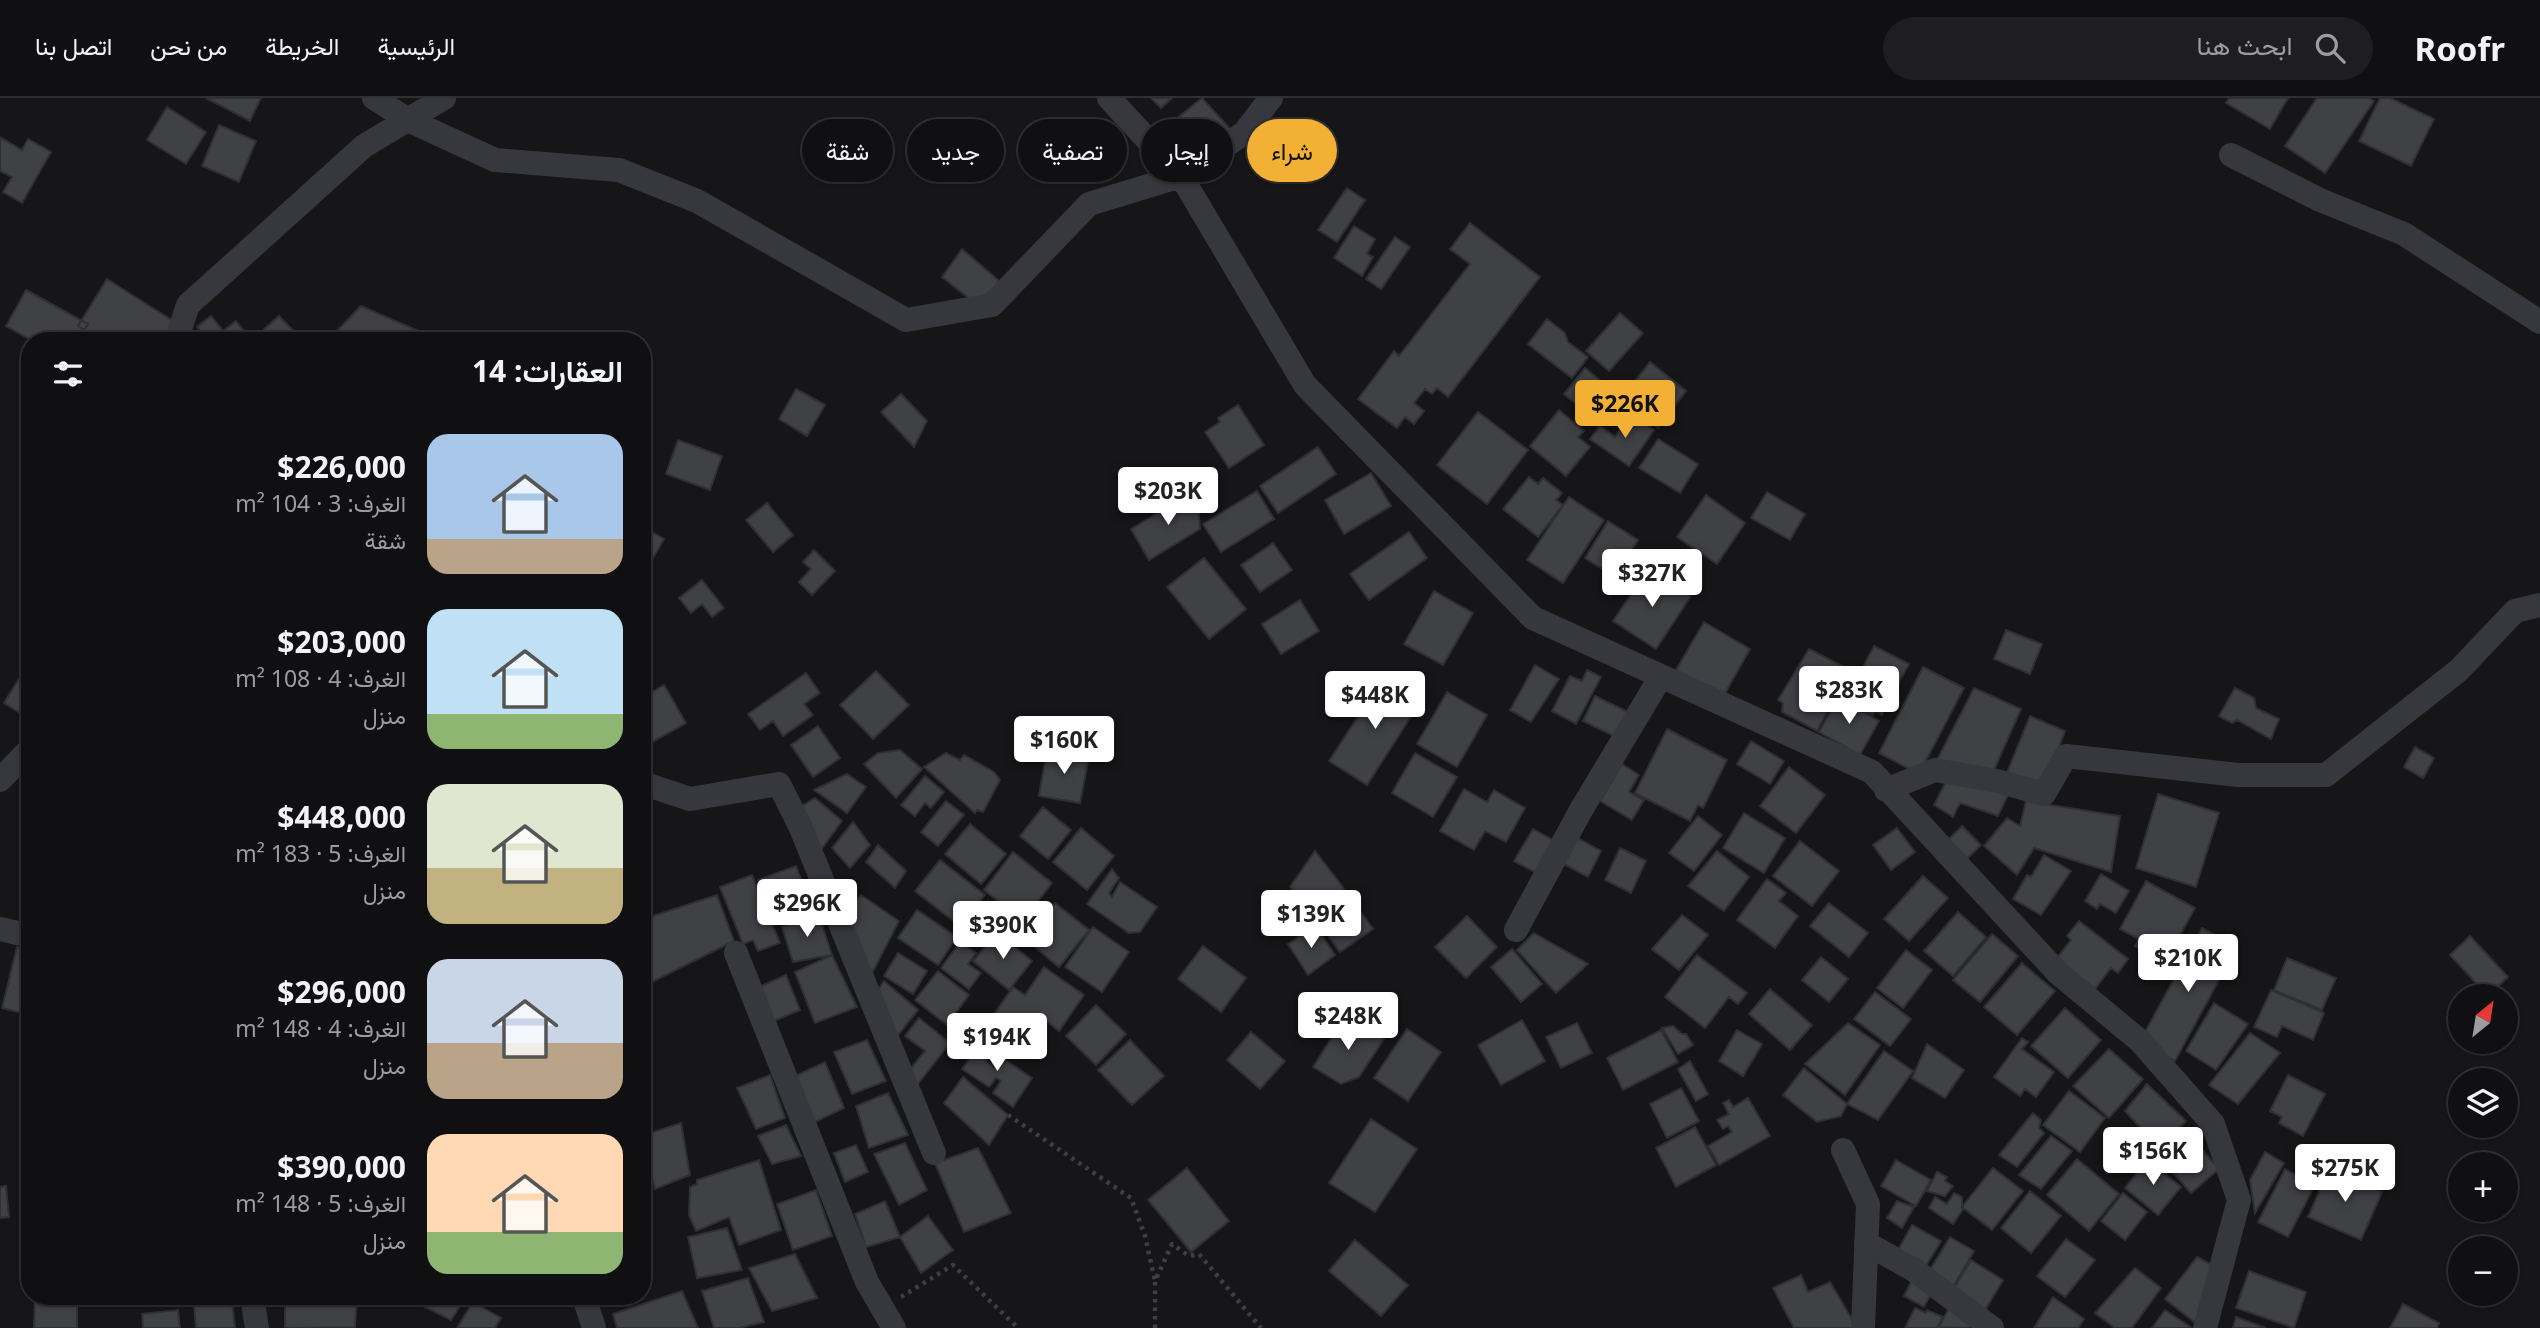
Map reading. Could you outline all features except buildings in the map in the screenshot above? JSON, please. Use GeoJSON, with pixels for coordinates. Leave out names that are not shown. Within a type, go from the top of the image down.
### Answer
{"type":"FeatureCollection","features":[{"type":"Feature","properties":{"kind":"street"},"geometry":{"type":"LineString","coordinates":[[374,98],[408,120],[495,160],[619,170],[697,201],[906,320],[992,305],[1089,204],[1161,182]]}},
{"type":"Feature","properties":{"kind":"street"},"geometry":{"type":"LineString","coordinates":[[179,332],[188,305],[364,146],[444,98]]}},
{"type":"Feature","properties":{"kind":"street"},"geometry":{"type":"LineString","coordinates":[[1109,98],[1141,133]]}},
{"type":"Feature","properties":{"kind":"street"},"geometry":{"type":"LineString","coordinates":[[1233,141],[1244,133],[1272,98]]}},
{"type":"Feature","properties":{"kind":"street"},"geometry":{"type":"LineString","coordinates":[[2231,155],[2320,200],[2404,234],[2540,323]]}},
{"type":"Feature","properties":{"kind":"street"},"geometry":{"type":"LineString","coordinates":[[1185,182],[1305,385],[1533,618],[1660,678],[1872,772],[2058,974],[2140,1041],[2213,1124],[2238,1200],[2205,1328]]}},
{"type":"Feature","properties":{"kind":"street"},"geometry":{"type":"LineString","coordinates":[[1886,790],[1935,770],[1997,781],[2044,794],[2066,756],[2238,775],[2326,775],[2459,670],[2515,611],[2540,606]]}},
{"type":"Feature","properties":{"kind":"street"},"geometry":{"type":"LineString","coordinates":[[1516,930],[1581,810],[1660,678]]}},
{"type":"Feature","properties":{"kind":"street"},"geometry":{"type":"LineString","coordinates":[[0,780],[21,758]]}},
{"type":"Feature","properties":{"kind":"street"},"geometry":{"type":"LineString","coordinates":[[651,786],[690,799],[779,784],[800,827],[934,1153]]}},
{"type":"Feature","properties":{"kind":"street"},"geometry":{"type":"LineString","coordinates":[[0,929],[21,934]]}},
{"type":"Feature","properties":{"kind":"street"},"geometry":{"type":"LineString","coordinates":[[736,953],[867,1282],[888,1319]]}},
{"type":"Feature","properties":{"kind":"street"},"geometry":{"type":"LineString","coordinates":[[1843,1150],[1868,1204],[1863,1328]]}},
{"type":"Feature","properties":{"kind":"street"},"geometry":{"type":"LineString","coordinates":[[1866,1243],[1914,1270],[1992,1328]]}},
{"type":"Feature","properties":{"kind":"street"},"geometry":{"type":"LineString","coordinates":[[253,1305],[257,1328]]}},
{"type":"Feature","properties":{"kind":"street"},"geometry":{"type":"LineString","coordinates":[[587,1305],[594,1328]]}},
{"type":"Feature","properties":{"kind":"path"},"geometry":{"type":"LineString","coordinates":[[1008,1115],[1131,1198],[1145,1236],[1155,1281],[1156,1328]]}},
{"type":"Feature","properties":{"kind":"path"},"geometry":{"type":"LineString","coordinates":[[1155,1281],[1172,1244],[1189,1256],[1199,1254],[1261,1328]]}},
{"type":"Feature","properties":{"kind":"path"},"geometry":{"type":"LineString","coordinates":[[888,1319],[953,1265],[1018,1328]]}}]}
